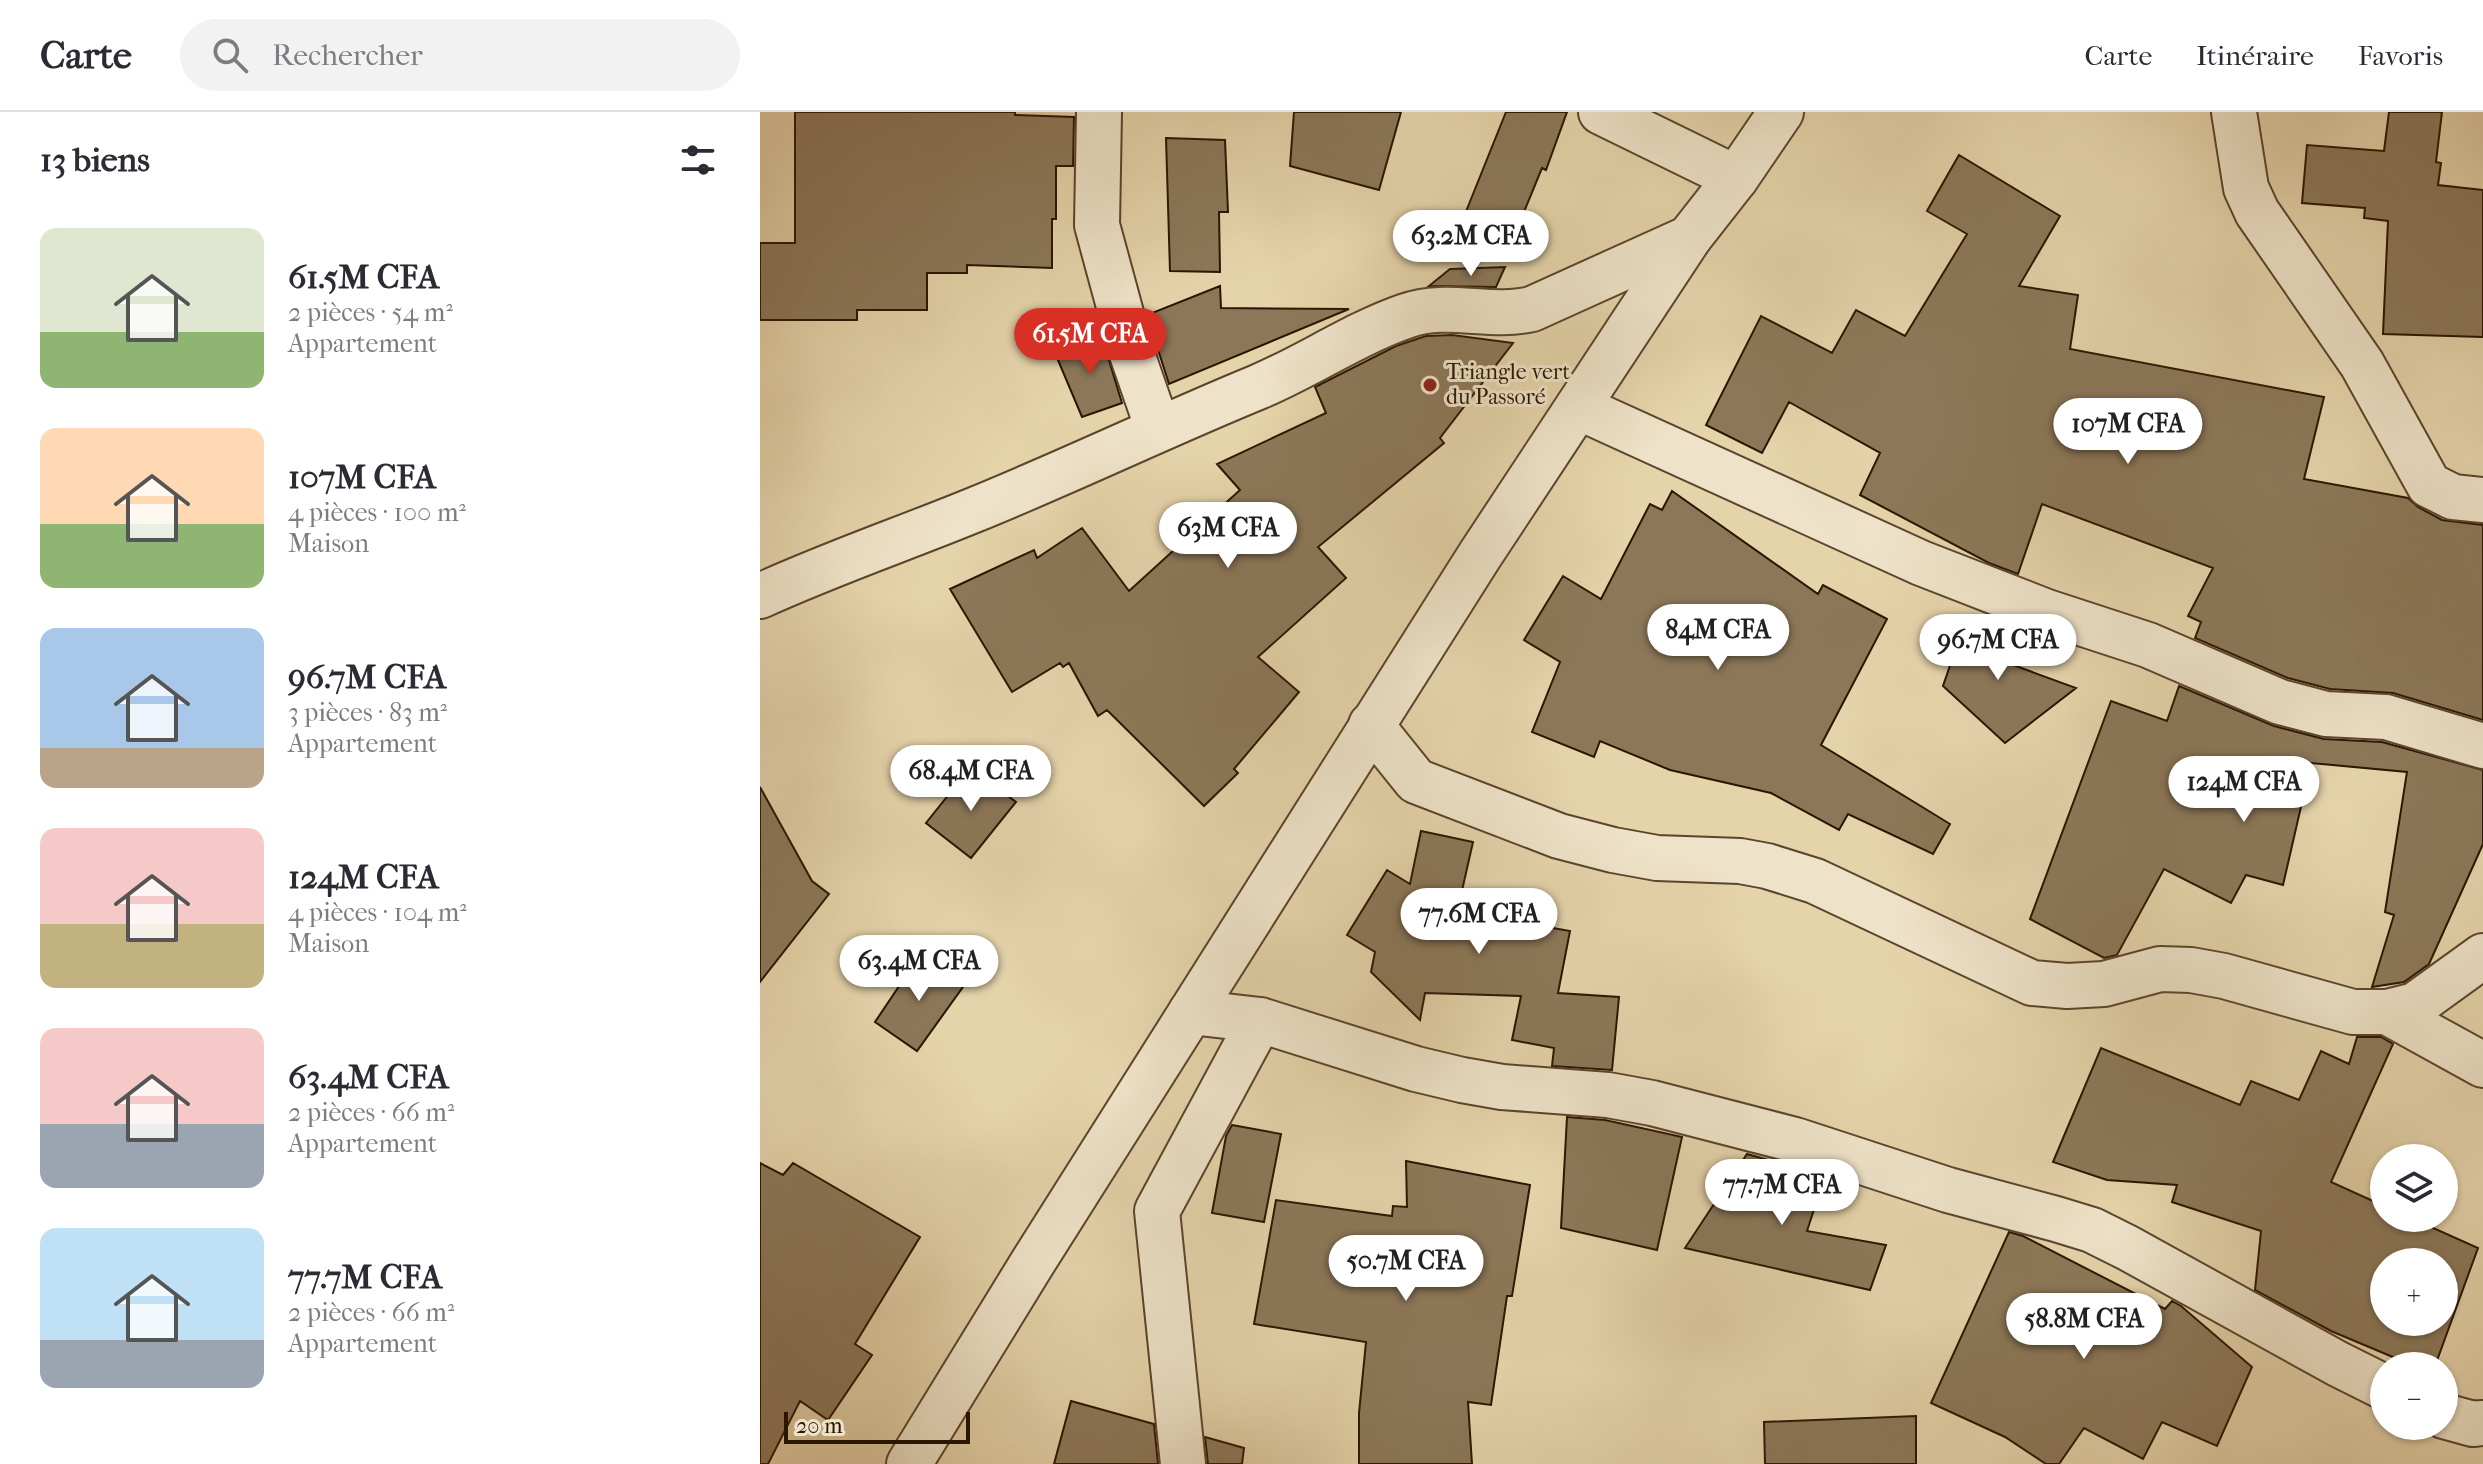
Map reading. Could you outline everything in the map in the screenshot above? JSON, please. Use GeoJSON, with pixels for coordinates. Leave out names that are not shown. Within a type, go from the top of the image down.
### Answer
{"type":"FeatureCollection","features":[{"type":"Feature","properties":{"kind":"street"},"geometry":{"type":"LineString","coordinates":[[1099,112],[1097,225],[1132,354],[1158,429]]}},
{"type":"Feature","properties":{"kind":"street"},"geometry":{"type":"LineString","coordinates":[[1601,112],[1736,178]]}},
{"type":"Feature","properties":{"kind":"street"},"geometry":{"type":"LineString","coordinates":[[909,1464],[1371,725],[1689,238],[1736,178],[1781,112]]}},
{"type":"Feature","properties":{"kind":"street"},"geometry":{"type":"LineString","coordinates":[[2234,112],[2240,166],[2257,212],[2362,364],[2429,485],[2453,497],[2483,500]]}},
{"type":"Feature","properties":{"kind":"street"},"geometry":{"type":"LineString","coordinates":[[760,596],[831,564],[975,510],[1264,384],[1405,316],[1426,310],[1507,314],[1532,309],[1689,238]]}},
{"type":"Feature","properties":{"kind":"street"},"geometry":{"type":"LineString","coordinates":[[1578,407],[1921,563],[2047,612],[2148,645],[2280,702],[2326,714],[2386,717],[2483,746]]}},
{"type":"Feature","properties":{"kind":"street"},"geometry":{"type":"LineString","coordinates":[[1371,725],[1416,781],[1559,836],[1613,850],[1657,858],[1740,861],[1815,881],[2032,983],[2067,986],[2104,984],[2160,969],[2191,970],[2224,976],[2353,1012],[2387,1012],[2415,1005],[2483,956]]}},
{"type":"Feature","properties":{"kind":"street"},"geometry":{"type":"LineString","coordinates":[[1191,1012],[1260,1020],[1462,1080],[1502,1087],[1608,1095],[1736,1123],[1948,1190],[2092,1230],[2370,1379]]}},
{"type":"Feature","properties":{"kind":"street"},"geometry":{"type":"LineString","coordinates":[[2387,1012],[2483,1065]]}},
{"type":"Feature","properties":{"kind":"street"},"geometry":{"type":"LineString","coordinates":[[1183,1464],[1157,1211],[1260,1020]]}},
{"type":"Feature","properties":{"kind":"street"},"geometry":{"type":"LineString","coordinates":[[2458,1420],[2483,1423]]}},
{"type":"Feature","properties":{"kind":"building"},"geometry":{"type":"Polygon","coordinates":[[[795,112],[1015,112],[1015,115],[1074,117],[1073,166],[1056,166],[1052,268],[967,265],[967,273],[927,273],[927,310],[857,310],[857,320],[760,320],[760,243],[795,243],[795,112]]]}},
{"type":"Feature","properties":{"kind":"building"},"geometry":{"type":"Polygon","coordinates":[[[1294,112],[1401,112],[1379,190],[1290,166],[1294,112]]]}},
{"type":"Feature","properties":{"kind":"building"},"geometry":{"type":"Polygon","coordinates":[[[1506,112],[1567,112],[1546,170],[1542,168],[1517,229],[1465,214],[1506,112]]]}},
{"type":"Feature","properties":{"kind":"building"},"geometry":{"type":"Polygon","coordinates":[[[2389,112],[2442,112],[2436,162],[2441,163],[2438,185],[2483,190],[2483,337],[2383,334],[2388,221],[2364,218],[2365,208],[2302,203],[2307,145],[2384,151],[2389,112]]]}},
{"type":"Feature","properties":{"kind":"building"},"geometry":{"type":"Polygon","coordinates":[[[1166,138],[1225,140],[1228,212],[1219,212],[1220,272],[1170,271],[1166,138]]]}},
{"type":"Feature","properties":{"kind":"building"},"geometry":{"type":"Polygon","coordinates":[[[1959,155],[2060,216],[2019,286],[2078,295],[2070,349],[2324,397],[2304,479],[2408,498],[2442,520],[2483,525],[2483,720],[2393,693],[2330,689],[2288,678],[2195,638],[2201,622],[2188,616],[2213,568],[2042,504],[2018,574],[1989,563],[1860,495],[1880,453],[1789,402],[1762,453],[1706,425],[1761,316],[1832,353],[1856,310],[1905,336],[1967,234],[1927,211],[1959,155]]]}},
{"type":"Feature","properties":{"kind":"building"},"geometry":{"type":"Polygon","coordinates":[[[1505,267],[1496,287],[1429,286],[1450,269],[1505,267]]]}},
{"type":"Feature","properties":{"kind":"building"},"geometry":{"type":"Polygon","coordinates":[[[1220,286],[1221,308],[1349,309],[1169,384],[1147,315],[1220,286]]]}},
{"type":"Feature","properties":{"kind":"building"},"geometry":{"type":"Polygon","coordinates":[[[1101,334],[1122,403],[1082,417],[1055,353],[1101,334]]]}},
{"type":"Feature","properties":{"kind":"building"},"geometry":{"type":"Polygon","coordinates":[[[1452,335],[1513,343],[1440,438],[1444,443],[1318,547],[1346,578],[1258,657],[1299,692],[1234,769],[1238,773],[1204,806],[1107,710],[1098,716],[1069,663],[1063,667],[1060,663],[1012,692],[950,589],[1034,550],[1037,558],[1082,528],[1129,591],[1240,490],[1217,464],[1326,413],[1315,387],[1396,346],[1426,336],[1452,335]]]}},
{"type":"Feature","properties":{"kind":"building"},"geometry":{"type":"Polygon","coordinates":[[[1672,491],[1818,594],[1823,585],[1887,619],[1821,745],[1950,824],[1933,854],[1848,814],[1839,830],[1771,793],[1670,770],[1600,741],[1594,757],[1532,732],[1560,662],[1524,640],[1563,576],[1601,599],[1650,504],[1662,510],[1672,491]]]}},
{"type":"Feature","properties":{"kind":"building"},"geometry":{"type":"Polygon","coordinates":[[[1966,619],[2012,631],[2002,661],[2076,688],[2005,743],[1943,686],[1966,619]]]}},
{"type":"Feature","properties":{"kind":"building"},"geometry":{"type":"Polygon","coordinates":[[[2179,686],[2274,726],[2324,739],[2382,742],[2483,770],[2483,844],[2429,964],[2404,982],[2372,987],[2394,915],[2385,912],[2407,772],[2311,763],[2283,885],[2246,875],[2231,903],[2164,869],[2117,955],[2104,958],[2030,919],[2111,701],[2167,721],[2179,686]]]}},
{"type":"Feature","properties":{"kind":"building"},"geometry":{"type":"Polygon","coordinates":[[[970,768],[1016,802],[971,858],[926,823],[970,768]]]}},
{"type":"Feature","properties":{"kind":"building"},"geometry":{"type":"Polygon","coordinates":[[[760,787],[812,881],[829,894],[760,982],[760,787]]]}},
{"type":"Feature","properties":{"kind":"building"},"geometry":{"type":"Polygon","coordinates":[[[1421,831],[1473,842],[1461,895],[1484,899],[1481,915],[1570,931],[1558,993],[1619,997],[1612,1070],[1552,1066],[1554,1048],[1512,1040],[1521,996],[1425,993],[1420,1020],[1371,972],[1375,952],[1347,935],[1387,870],[1410,884],[1421,831]]]}},
{"type":"Feature","properties":{"kind":"building"},"geometry":{"type":"Polygon","coordinates":[[[920,955],[963,987],[917,1051],[875,1022],[920,955]]]}},
{"type":"Feature","properties":{"kind":"building"},"geometry":{"type":"Polygon","coordinates":[[[2357,1037],[2381,1037],[2393,1044],[2331,1182],[2370,1200],[2370,1232],[2442,1232],[2478,1248],[2458,1303],[2458,1248],[2370,1248],[2370,1336],[2446,1336],[2440,1352],[2381,1352],[2331,1331],[2255,1290],[2261,1231],[2172,1202],[2177,1185],[2107,1180],[2053,1162],[2101,1048],[2240,1105],[2251,1081],[2299,1100],[2321,1051],[2349,1064],[2357,1037]]]}},
{"type":"Feature","properties":{"kind":"building"},"geometry":{"type":"Polygon","coordinates":[[[1567,1117],[1605,1120],[1682,1137],[1657,1250],[1561,1228],[1567,1117]]]}},
{"type":"Feature","properties":{"kind":"building"},"geometry":{"type":"Polygon","coordinates":[[[1232,1125],[1281,1134],[1264,1222],[1212,1213],[1226,1136],[1232,1125]]]}},
{"type":"Feature","properties":{"kind":"building"},"geometry":{"type":"Polygon","coordinates":[[[1747,1154],[1825,1176],[1807,1231],[1886,1245],[1870,1290],[1685,1248],[1747,1154]]]}},
{"type":"Feature","properties":{"kind":"building"},"geometry":{"type":"Polygon","coordinates":[[[1406,1161],[1530,1185],[1512,1296],[1507,1296],[1491,1405],[1468,1402],[1472,1464],[1359,1464],[1359,1413],[1366,1342],[1254,1324],[1276,1200],[1392,1216],[1393,1206],[1407,1207],[1406,1161]]]}},
{"type":"Feature","properties":{"kind":"building"},"geometry":{"type":"Polygon","coordinates":[[[760,1163],[783,1175],[793,1163],[920,1237],[855,1344],[872,1355],[828,1420],[800,1401],[768,1464],[760,1464],[760,1163]]]}},
{"type":"Feature","properties":{"kind":"building"},"geometry":{"type":"Polygon","coordinates":[[[2009,1232],[2023,1236],[2165,1309],[2172,1301],[2181,1306],[2252,1367],[2217,1446],[2162,1422],[2143,1459],[2084,1428],[2059,1464],[2046,1464],[2005,1437],[1931,1403],[2009,1232]]]}},
{"type":"Feature","properties":{"kind":"building"},"geometry":{"type":"Polygon","coordinates":[[[1071,1401],[1154,1424],[1158,1464],[1054,1464],[1071,1401]]]}},
{"type":"Feature","properties":{"kind":"building"},"geometry":{"type":"Polygon","coordinates":[[[1916,1416],[1916,1464],[1765,1464],[1764,1422],[1916,1416]]]}},
{"type":"Feature","properties":{"kind":"building"},"geometry":{"type":"Polygon","coordinates":[[[1205,1437],[1244,1448],[1242,1464],[1208,1464],[1205,1437]]]}},
{"type":"Feature","properties":{"kind":"place","name":"Triangle vert du Passoré"},"geometry":{"type":"Point","coordinates":[1430,385]}}]}
